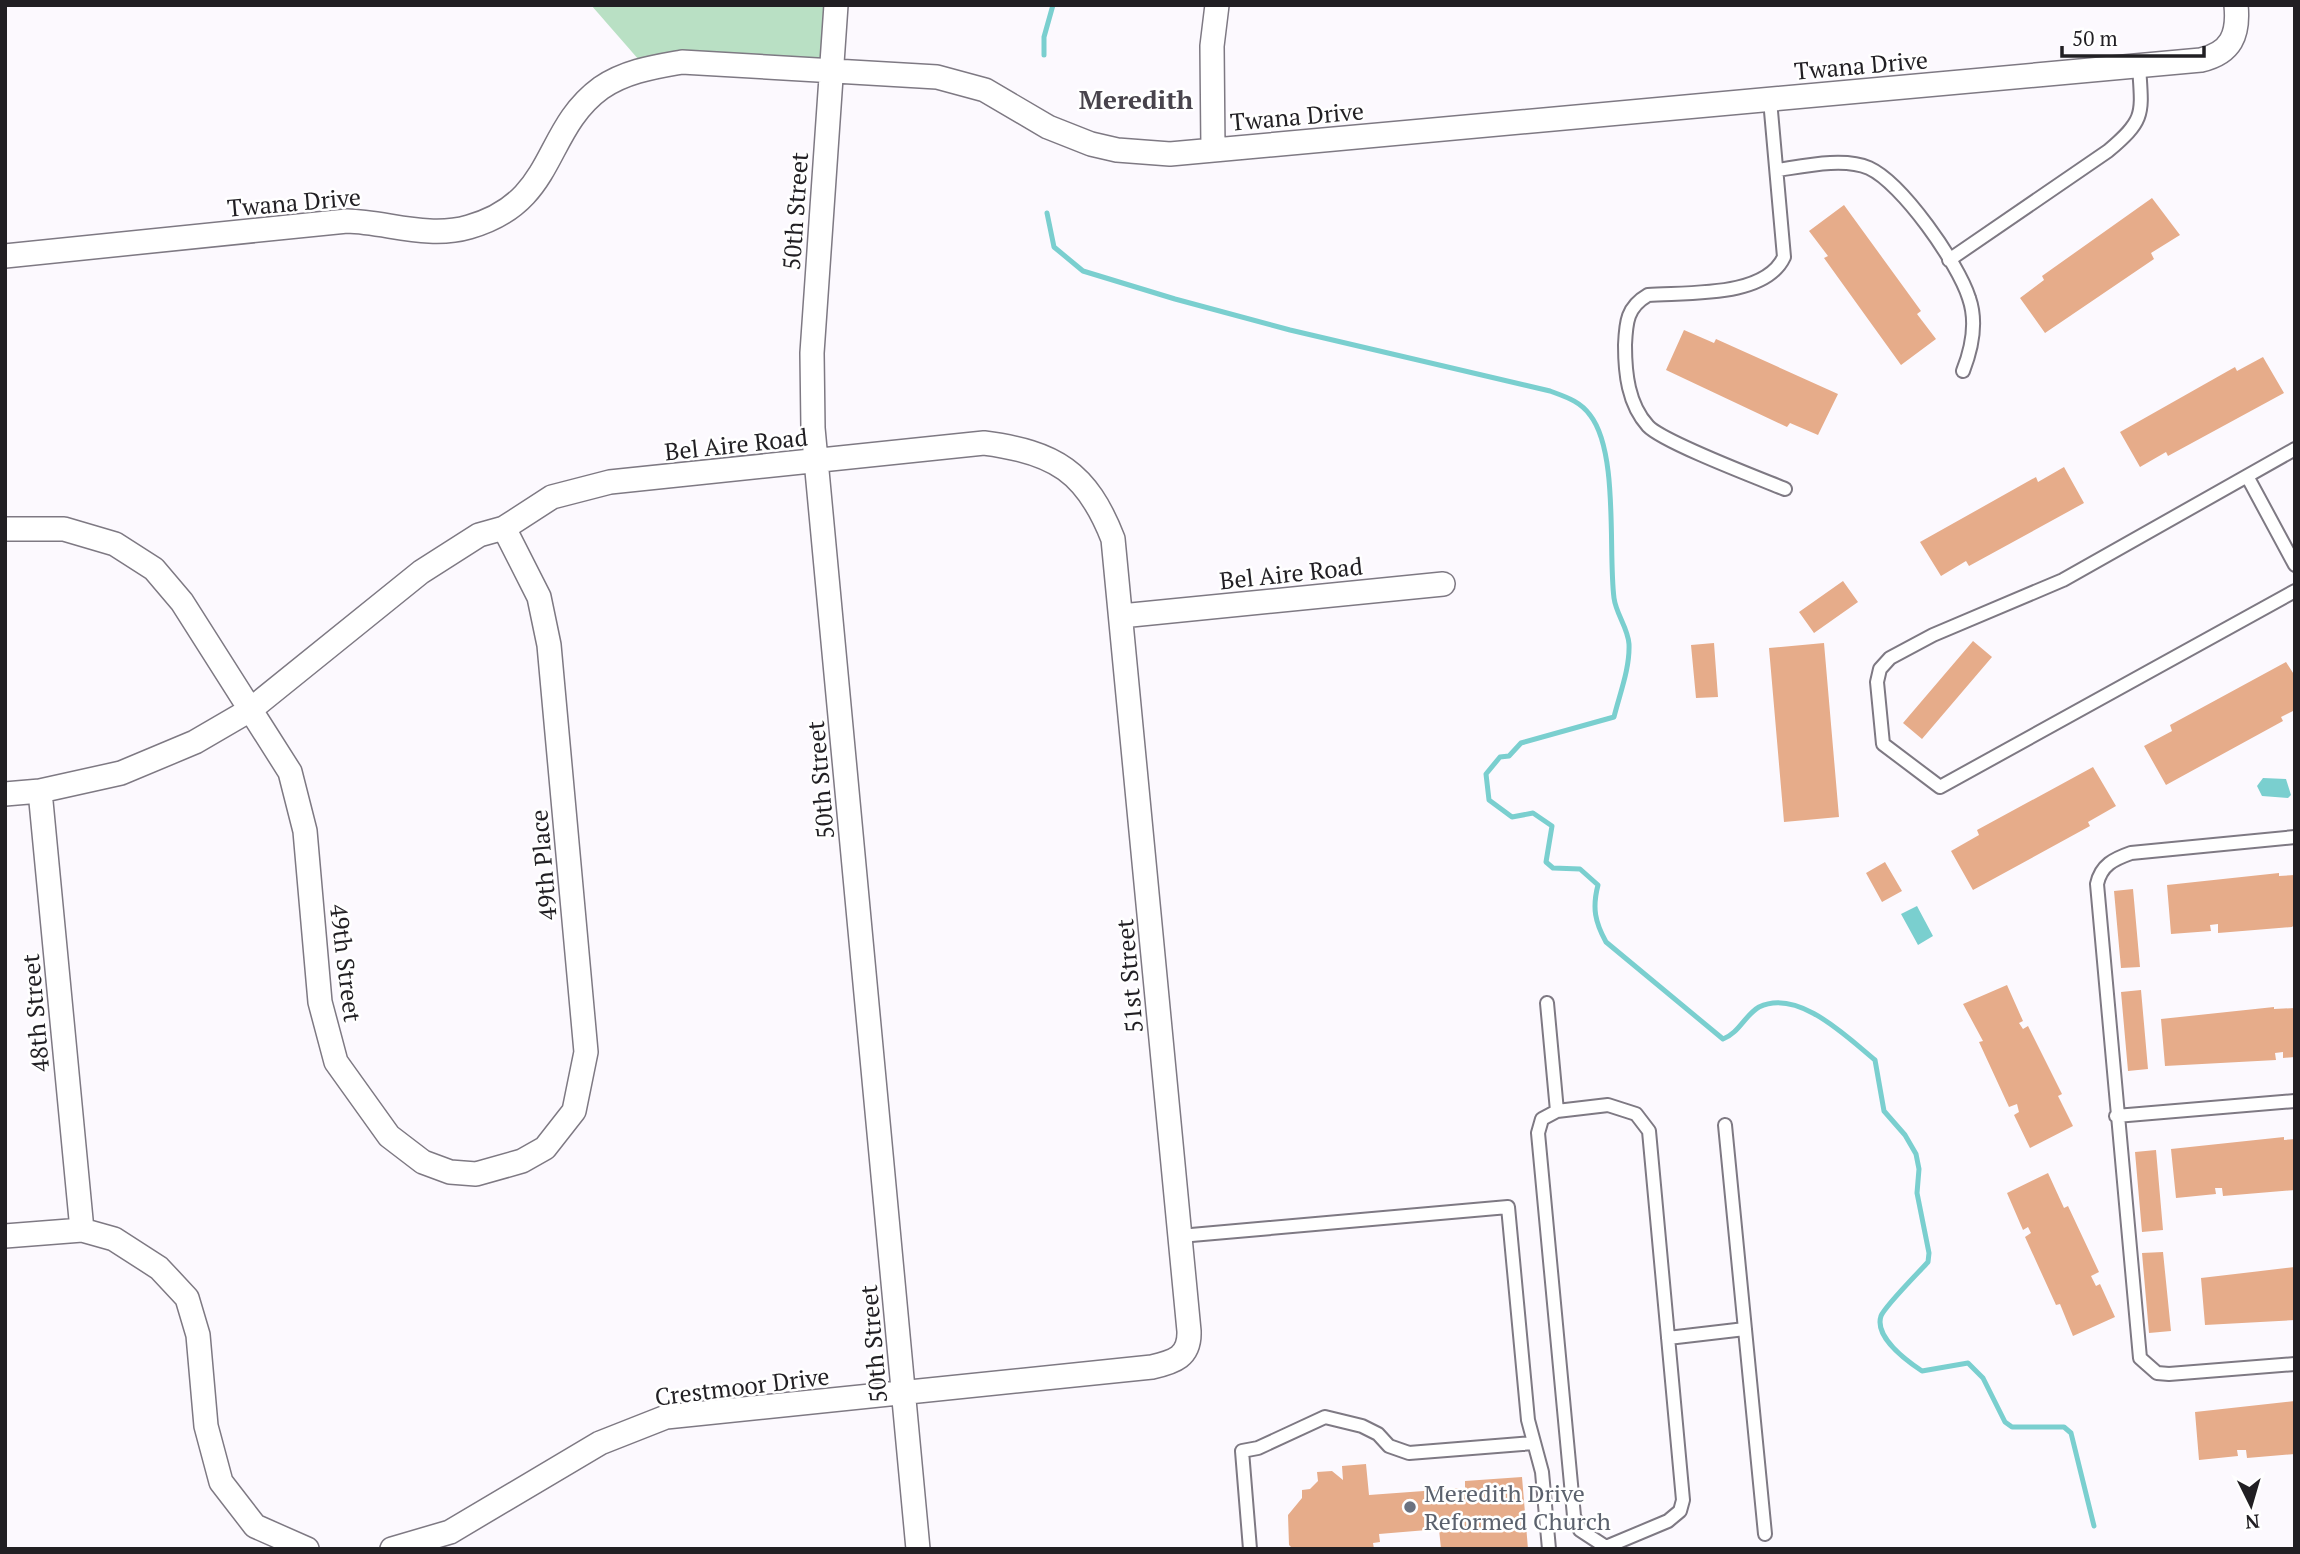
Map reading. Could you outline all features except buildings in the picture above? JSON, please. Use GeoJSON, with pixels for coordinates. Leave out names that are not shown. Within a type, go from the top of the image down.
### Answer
{"type":"FeatureCollection","features":[{"type":"Feature","properties":{"kind":"street","name":"50th Street"},"geometry":{"type":"LineString","coordinates":[[836,5],[812,353],[816,461],[918,1549]]}},
{"type":"Feature","properties":{"kind":"street"},"geometry":{"type":"LineString","coordinates":[[1213,150],[1211,58],[1217,5]]}},
{"type":"Feature","properties":{"kind":"street","name":"Twana Drive"},"geometry":{"type":"LineString","coordinates":[[5,256],[347,221],[376,222],[419,231],[468,228],[493,218],[532,188],[545,170],[567,125],[583,104],[601,88],[624,75],[682,62],[937,77],[985,90],[1048,127],[1117,150],[1170,154],[2216,57],[2228,47],[2236,34],[2237,13]]}},
{"type":"Feature","properties":{"kind":"street","name":"Bel Aire Road"},"geometry":{"type":"LineString","coordinates":[[5,794],[40,791],[121,773],[195,742],[250,710],[421,572],[479,535],[504,528],[552,497],[610,482],[984,443],[1017,447],[1045,456],[1076,476],[1100,505],[1113,539],[1121,617],[1443,584]]}},
{"type":"Feature","properties":{"kind":"street","name":"49th Place"},"geometry":{"type":"LineString","coordinates":[[503,1168],[545,1148],[574,1111],[586,1052],[549,645],[539,597],[504,528]]}},
{"type":"Feature","properties":{"kind":"street","name":"49th Street"},"geometry":{"type":"LineString","coordinates":[[5,529],[64,529],[115,544],[154,569],[183,602],[290,772],[305,831],[320,1002],[336,1062],[389,1136],[423,1162],[450,1172],[476,1174],[503,1168]]}},
{"type":"Feature","properties":{"kind":"street","name":"51st Street"},"geometry":{"type":"LineString","coordinates":[[1121,617],[1189,1331]]}},
{"type":"Feature","properties":{"kind":"street","name":"48th Street"},"geometry":{"type":"LineString","coordinates":[[40,791],[82,1230]]}},
{"type":"Feature","properties":{"kind":"street"},"geometry":{"type":"LineString","coordinates":[[5,1236],[82,1230],[114,1239],[159,1268],[187,1298],[198,1335],[206,1426],[221,1482],[255,1527],[307,1549]]}},
{"type":"Feature","properties":{"kind":"street","name":"Crestmoor Drive"},"geometry":{"type":"LineString","coordinates":[[392,1549],[450,1532],[600,1443],[666,1417],[1166,1364],[1178,1360],[1186,1352],[1189,1331]]}},
{"type":"Feature","properties":{"kind":"lane"},"geometry":{"type":"LineString","coordinates":[[1949,260],[2108,151],[2131,131],[2140,119],[2142,104],[2139,66]]}},
{"type":"Feature","properties":{"kind":"lane"},"geometry":{"type":"LineString","coordinates":[[1770,100],[1779,170],[1784,257],[1773,274],[1758,283],[1733,288],[1648,295],[1639,300],[1626,320],[1625,362],[1632,399],[1649,428],[1785,489]]}},
{"type":"Feature","properties":{"kind":"lane"},"geometry":{"type":"LineString","coordinates":[[1779,170],[1834,164],[1866,167],[1901,193],[1949,260],[1969,298],[1972,337],[1963,371]]}},
{"type":"Feature","properties":{"kind":"lane"},"geometry":{"type":"LineString","coordinates":[[2295,449],[2063,580],[1933,635],[1890,658],[1880,669],[1877,682],[1883,744],[1940,787],[2295,591]]}},
{"type":"Feature","properties":{"kind":"lane"},"geometry":{"type":"LineString","coordinates":[[2247,476],[2295,565]]}},
{"type":"Feature","properties":{"kind":"lane"},"geometry":{"type":"LineString","coordinates":[[2295,837],[2150,849],[2114,859],[2099,874],[2097,884],[2140,1359],[2157,1373],[2169,1374],[2295,1364]]}},
{"type":"Feature","properties":{"kind":"lane"},"geometry":{"type":"LineString","coordinates":[[1547,1003],[1557,1111]]}},
{"type":"Feature","properties":{"kind":"lane"},"geometry":{"type":"LineString","coordinates":[[2116,1116],[2295,1101]]}},
{"type":"Feature","properties":{"kind":"lane"},"geometry":{"type":"LineString","coordinates":[[1608,1105],[1625,1108],[1643,1120],[1649,1131],[1668,1338],[1683,1500],[1680,1511],[1668,1521],[1606,1548],[1580,1530],[1574,1516],[1538,1133],[1542,1119],[1557,1111],[1608,1105]]}},
{"type":"Feature","properties":{"kind":"lane"},"geometry":{"type":"LineString","coordinates":[[1725,1125],[1765,1534]]}},
{"type":"Feature","properties":{"kind":"lane"},"geometry":{"type":"LineString","coordinates":[[1180,1236],[1508,1206],[1528,1420],[1542,1472],[1549,1549]]}},
{"type":"Feature","properties":{"kind":"lane"},"geometry":{"type":"LineString","coordinates":[[1668,1338],[1745,1329]]}},
{"type":"Feature","properties":{"kind":"lane"},"geometry":{"type":"LineString","coordinates":[[1250,1549],[1242,1451],[1258,1448],[1325,1417],[1362,1426],[1378,1434],[1389,1446],[1409,1453],[1534,1443]]}},
{"type":"Feature","properties":{"kind":"green space"},"geometry":{"type":"Polygon","coordinates":[[[591,5],[836,5],[831,69],[646,68],[591,5]]]}},
{"type":"Feature","properties":{"kind":"water"},"geometry":{"type":"Polygon","coordinates":[[[2263,778],[2286,779],[2291,795],[2288,798],[2262,796],[2257,786],[2263,778]]]}},
{"type":"Feature","properties":{"kind":"water"},"geometry":{"type":"Polygon","coordinates":[[[1917,906],[1933,936],[1918,945],[1901,914],[1917,906]]]}},
{"type":"Feature","properties":{"kind":"waterway"},"geometry":{"type":"LineString","coordinates":[[1044,55],[1044,37],[1053,5]]}},
{"type":"Feature","properties":{"kind":"waterway"},"geometry":{"type":"LineString","coordinates":[[1047,213],[1054,247],[1083,271],[1290,330],[1550,391],[1577,403],[1590,415],[1599,432],[1609,477],[1614,598],[1629,644],[1624,680],[1614,717],[1521,743],[1509,756],[1500,757],[1486,774],[1489,800],[1512,817],[1533,813],[1552,826],[1546,862],[1553,868],[1580,869],[1598,885],[1596,915],[1606,942],[1723,1039],[1733,1033],[1759,1007],[1774,1003],[1790,1004],[1821,1018],[1875,1060],[1884,1111],[1905,1135],[1916,1154],[1919,1169],[1917,1193],[1929,1253],[1928,1262],[1881,1316],[1882,1332],[1893,1348],[1922,1371],[1968,1363],[1983,1378],[2005,1422],[2012,1427],[2064,1427],[2071,1433],[2094,1526]]}},
{"type":"Feature","properties":{"kind":"place","name":"Meredith Drive Reformed Church"},"geometry":{"type":"Point","coordinates":[1410,1507]}},
{"type":"Feature","properties":{"kind":"district","name":"Meredith"},"geometry":{"type":"Point","coordinates":[1136,99]}}]}
